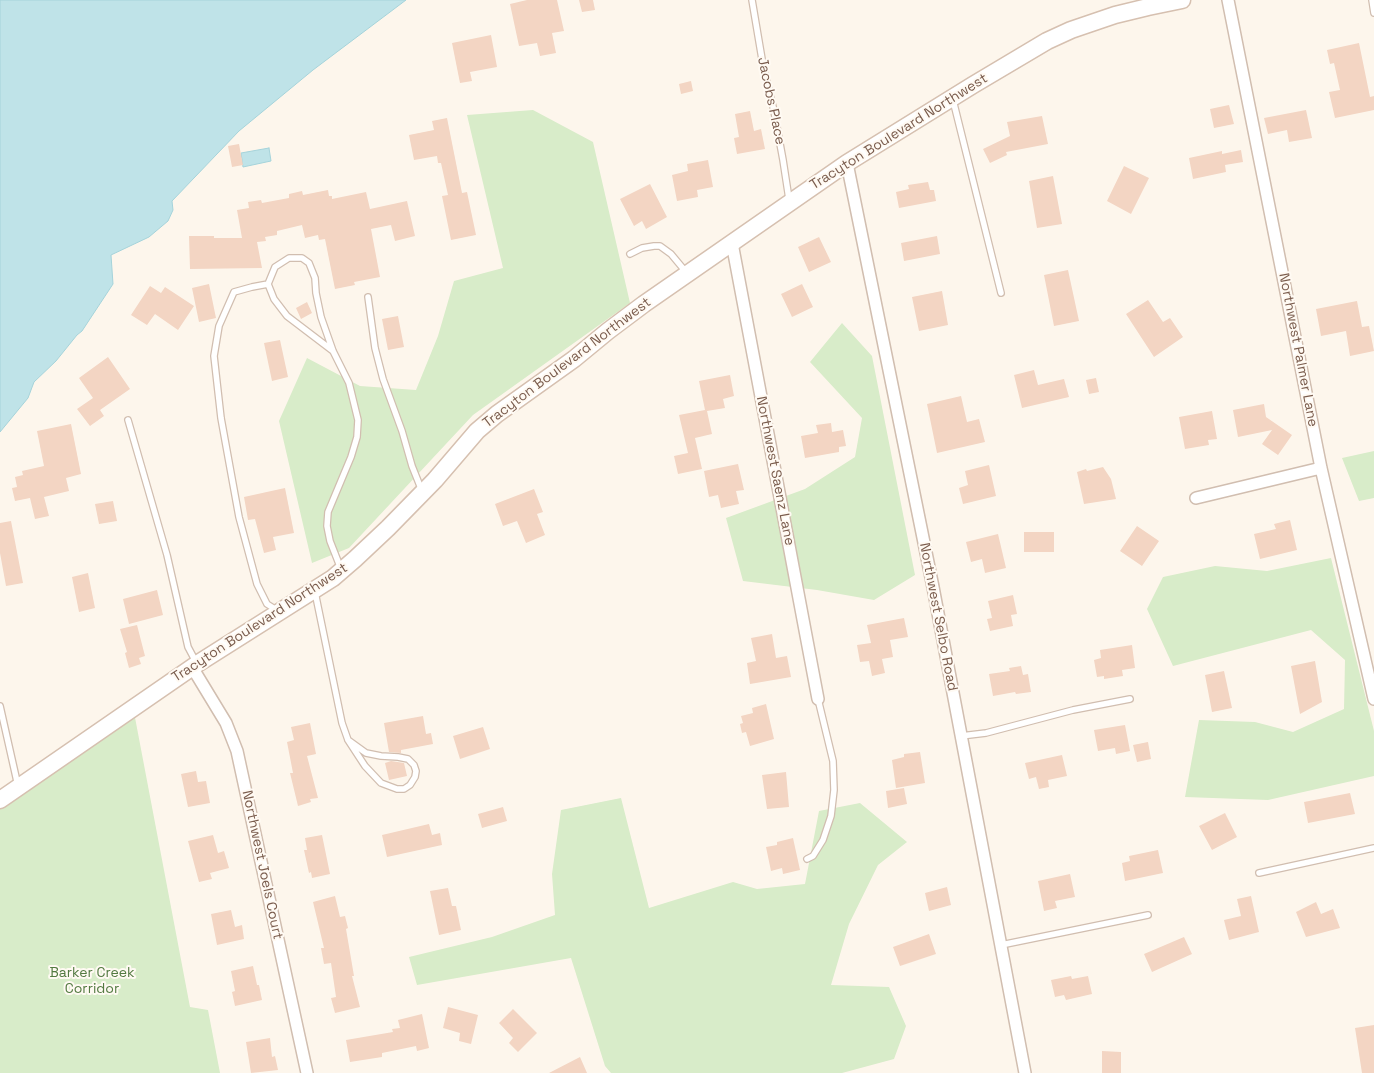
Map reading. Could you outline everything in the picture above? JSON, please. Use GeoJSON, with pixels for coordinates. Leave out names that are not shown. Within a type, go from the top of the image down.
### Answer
{"type":"FeatureCollection","features":[{"type":"Feature","properties":{"kind":"main road","name":"Tracyton Boulevard Northwest"},"geometry":{"type":"LineString","coordinates":[[0,800],[194,665],[315,590],[341,571],[435,480],[477,430],[574,359],[615,326],[847,163],[1047,41],[1071,30],[1115,15],[1182,0]]}},
{"type":"Feature","properties":{"kind":"street","name":"Northwest Palmer Lane"},"geometry":{"type":"LineString","coordinates":[[1228,0],[1321,468],[1374,698]]}},
{"type":"Feature","properties":{"kind":"street","name":"Northwest Selbo Road"},"geometry":{"type":"LineString","coordinates":[[847,163],[933,587],[1025,1073]]}},
{"type":"Feature","properties":{"kind":"street","name":"Northwest Saenz Lane"},"geometry":{"type":"LineString","coordinates":[[732,243],[818,700]]}},
{"type":"Feature","properties":{"kind":"street"},"geometry":{"type":"LineString","coordinates":[[1196,498],[1321,468]]}},
{"type":"Feature","properties":{"kind":"street","name":"Northwest Joels Court"},"geometry":{"type":"LineString","coordinates":[[194,665],[226,723],[237,751],[307,1073]]}},
{"type":"Feature","properties":{"kind":"lane","name":"Jacobs Place"},"geometry":{"type":"LineString","coordinates":[[752,0],[790,202]]}},
{"type":"Feature","properties":{"kind":"lane"},"geometry":{"type":"LineString","coordinates":[[1372,0],[1374,14]]}},
{"type":"Feature","properties":{"kind":"lane"},"geometry":{"type":"LineString","coordinates":[[953,98],[1001,293]]}},
{"type":"Feature","properties":{"kind":"lane"},"geometry":{"type":"LineString","coordinates":[[630,254],[642,248],[660,246],[671,254],[688,274]]}},
{"type":"Feature","properties":{"kind":"lane"},"geometry":{"type":"LineString","coordinates":[[333,351],[287,316],[274,299],[268,284],[275,267],[289,258],[302,258],[309,263],[315,278],[320,317],[333,351],[349,383],[358,420],[357,437],[351,456],[328,512],[327,526],[330,541],[341,571]]}},
{"type":"Feature","properties":{"kind":"lane"},"geometry":{"type":"LineString","coordinates":[[268,284],[234,292],[219,326],[214,356],[221,418],[239,517],[258,584],[267,604],[280,612]]}},
{"type":"Feature","properties":{"kind":"lane"},"geometry":{"type":"LineString","coordinates":[[368,297],[375,348],[383,379],[422,493]]}},
{"type":"Feature","properties":{"kind":"lane"},"geometry":{"type":"LineString","coordinates":[[128,420],[167,555],[188,647],[194,665]]}},
{"type":"Feature","properties":{"kind":"lane"},"geometry":{"type":"LineString","coordinates":[[315,590],[342,723],[348,740],[364,766],[381,783],[396,789],[404,789],[410,785],[416,771],[412,761],[398,757],[366,753],[348,740]]}},
{"type":"Feature","properties":{"kind":"lane"},"geometry":{"type":"LineString","coordinates":[[961,736],[986,733],[1073,710],[1130,699]]}},
{"type":"Feature","properties":{"kind":"lane"},"geometry":{"type":"LineString","coordinates":[[807,859],[813,856],[823,840],[831,816],[834,790],[833,761],[818,700]]}},
{"type":"Feature","properties":{"kind":"lane"},"geometry":{"type":"LineString","coordinates":[[0,706],[19,788]]}},
{"type":"Feature","properties":{"kind":"lane"},"geometry":{"type":"LineString","coordinates":[[1259,873],[1374,848]]}},
{"type":"Feature","properties":{"kind":"lane"},"geometry":{"type":"LineString","coordinates":[[1001,945],[1148,915]]}},
{"type":"Feature","properties":{"kind":"green space"},"geometry":{"type":"Polygon","coordinates":[[[533,110],[593,142],[630,303],[473,415],[349,548],[312,563],[279,421],[307,358],[360,386],[416,390],[438,336],[454,281],[503,268],[467,115],[533,110]]]}},
{"type":"Feature","properties":{"kind":"green space"},"geometry":{"type":"Polygon","coordinates":[[[842,323],[872,356],[915,575],[874,600],[817,590],[743,581],[726,518],[805,489],[855,457],[862,418],[810,362],[842,323]]]}},
{"type":"Feature","properties":{"kind":"green space"},"geometry":{"type":"Polygon","coordinates":[[[1374,451],[1374,498],[1359,501],[1342,458],[1374,451]]]}},
{"type":"Feature","properties":{"kind":"green space"},"geometry":{"type":"Polygon","coordinates":[[[1331,558],[1374,731],[1374,776],[1268,800],[1185,797],[1199,720],[1255,722],[1293,732],[1344,709],[1345,660],[1311,630],[1173,666],[1147,609],[1163,577],[1215,566],[1267,571],[1331,558]]]}},
{"type":"Feature","properties":{"kind":"green space","name":"Barker Creek Corridor"},"geometry":{"type":"Polygon","coordinates":[[[133,707],[190,1007],[208,1010],[220,1073],[0,1073],[0,800],[133,707]]]}},
{"type":"Feature","properties":{"kind":"green space"},"geometry":{"type":"Polygon","coordinates":[[[621,798],[649,908],[733,882],[757,889],[805,884],[819,811],[860,803],[907,842],[878,865],[849,924],[831,985],[889,987],[906,1026],[894,1059],[842,1073],[611,1073],[605,1066],[571,958],[417,985],[409,957],[492,937],[555,915],[552,874],[561,810],[621,798]]]}},
{"type":"Feature","properties":{"kind":"water"},"geometry":{"type":"Polygon","coordinates":[[[0,0],[406,0],[313,70],[239,131],[172,201],[173,210],[168,221],[149,237],[111,255],[113,284],[82,331],[56,361],[34,382],[28,398],[0,432],[0,0]]]}},
{"type":"Feature","properties":{"kind":"water"},"geometry":{"type":"Polygon","coordinates":[[[269,148],[271,161],[243,167],[241,153],[269,148]]]}},
{"type":"Feature","properties":{"kind":"building"},"geometry":{"type":"Polygon","coordinates":[[[527,0],[557,0],[564,31],[552,33],[556,53],[540,56],[537,43],[519,46],[510,4],[527,0]]]}},
{"type":"Feature","properties":{"kind":"building"},"geometry":{"type":"Polygon","coordinates":[[[579,0],[593,0],[595,10],[582,12],[579,0]]]}},
{"type":"Feature","properties":{"kind":"building"},"geometry":{"type":"Polygon","coordinates":[[[491,35],[497,67],[470,72],[472,81],[460,83],[452,43],[491,35]]]}},
{"type":"Feature","properties":{"kind":"building"},"geometry":{"type":"Polygon","coordinates":[[[1359,43],[1370,97],[1374,96],[1374,110],[1335,118],[1329,92],[1340,90],[1334,63],[1330,64],[1327,50],[1359,43]]]}},
{"type":"Feature","properties":{"kind":"building"},"geometry":{"type":"Polygon","coordinates":[[[691,81],[693,91],[681,94],[679,84],[691,81]]]}},
{"type":"Feature","properties":{"kind":"building"},"geometry":{"type":"Polygon","coordinates":[[[1229,105],[1234,124],[1214,128],[1210,109],[1229,105]]]}},
{"type":"Feature","properties":{"kind":"building"},"geometry":{"type":"Polygon","coordinates":[[[1306,110],[1312,138],[1289,142],[1287,130],[1268,134],[1264,118],[1306,110]]]}},
{"type":"Feature","properties":{"kind":"building"},"geometry":{"type":"Polygon","coordinates":[[[750,111],[754,131],[761,129],[765,149],[737,154],[734,138],[739,137],[735,114],[750,111]]]}},
{"type":"Feature","properties":{"kind":"building"},"geometry":{"type":"Polygon","coordinates":[[[1042,116],[1048,144],[1006,152],[1007,155],[990,163],[983,149],[1010,136],[1007,122],[1042,116]]]}},
{"type":"Feature","properties":{"kind":"building"},"geometry":{"type":"Polygon","coordinates":[[[447,118],[462,193],[467,192],[476,235],[451,240],[442,196],[448,195],[441,163],[438,163],[437,156],[414,160],[409,135],[434,130],[432,121],[447,118]]]}},
{"type":"Feature","properties":{"kind":"building"},"geometry":{"type":"Polygon","coordinates":[[[239,144],[243,165],[232,167],[228,146],[239,144]]]}},
{"type":"Feature","properties":{"kind":"building"},"geometry":{"type":"Polygon","coordinates":[[[1241,150],[1243,162],[1225,165],[1226,172],[1193,179],[1189,158],[1222,151],[1222,154],[1241,150]]]}},
{"type":"Feature","properties":{"kind":"building"},"geometry":{"type":"Polygon","coordinates":[[[708,160],[713,187],[697,190],[698,197],[677,201],[672,175],[688,171],[687,164],[708,160]]]}},
{"type":"Feature","properties":{"kind":"building"},"geometry":{"type":"Polygon","coordinates":[[[1124,166],[1149,178],[1131,214],[1107,201],[1124,166]]]}},
{"type":"Feature","properties":{"kind":"building"},"geometry":{"type":"Polygon","coordinates":[[[1053,176],[1062,224],[1037,228],[1029,181],[1053,176]]]}},
{"type":"Feature","properties":{"kind":"building"},"geometry":{"type":"Polygon","coordinates":[[[928,182],[930,190],[934,190],[936,201],[899,208],[896,192],[909,189],[908,185],[928,182]]]}},
{"type":"Feature","properties":{"kind":"building"},"geometry":{"type":"Polygon","coordinates":[[[650,184],[667,217],[646,229],[642,221],[634,226],[620,199],[650,184]]]}},
{"type":"Feature","properties":{"kind":"building"},"geometry":{"type":"Polygon","coordinates":[[[328,190],[329,196],[332,196],[332,199],[366,192],[370,209],[407,201],[415,236],[395,241],[391,225],[371,229],[380,277],[354,282],[355,285],[335,289],[325,239],[319,240],[318,235],[305,238],[302,225],[277,231],[277,235],[265,237],[266,241],[257,242],[262,268],[190,269],[189,236],[242,238],[237,210],[249,208],[248,202],[261,200],[262,203],[289,198],[289,194],[302,191],[303,195],[328,190]]]}},
{"type":"Feature","properties":{"kind":"building"},"geometry":{"type":"Polygon","coordinates":[[[937,236],[940,254],[904,261],[901,243],[937,236]]]}},
{"type":"Feature","properties":{"kind":"building"},"geometry":{"type":"Polygon","coordinates":[[[819,237],[831,262],[809,272],[798,247],[819,237]]]}},
{"type":"Feature","properties":{"kind":"building"},"geometry":{"type":"Polygon","coordinates":[[[1068,270],[1079,321],[1054,326],[1044,275],[1068,270]]]}},
{"type":"Feature","properties":{"kind":"building"},"geometry":{"type":"Polygon","coordinates":[[[209,284],[216,318],[199,322],[192,288],[209,284]]]}},
{"type":"Feature","properties":{"kind":"building"},"geometry":{"type":"Polygon","coordinates":[[[802,284],[813,307],[792,317],[781,294],[802,284]]]}},
{"type":"Feature","properties":{"kind":"building"},"geometry":{"type":"Polygon","coordinates":[[[150,286],[161,293],[165,287],[194,306],[178,330],[155,314],[147,325],[131,315],[150,286]]]}},
{"type":"Feature","properties":{"kind":"building"},"geometry":{"type":"Polygon","coordinates":[[[942,291],[948,325],[919,331],[912,297],[942,291]]]}},
{"type":"Feature","properties":{"kind":"building"},"geometry":{"type":"Polygon","coordinates":[[[1148,300],[1163,322],[1170,318],[1183,337],[1154,357],[1126,314],[1148,300]]]}},
{"type":"Feature","properties":{"kind":"building"},"geometry":{"type":"Polygon","coordinates":[[[1357,301],[1362,327],[1369,326],[1374,351],[1350,356],[1346,331],[1321,336],[1316,309],[1357,301]]]}},
{"type":"Feature","properties":{"kind":"building"},"geometry":{"type":"Polygon","coordinates":[[[307,302],[312,313],[301,319],[296,308],[307,302]]]}},
{"type":"Feature","properties":{"kind":"building"},"geometry":{"type":"Polygon","coordinates":[[[398,316],[404,347],[388,350],[382,319],[398,316]]]}},
{"type":"Feature","properties":{"kind":"building"},"geometry":{"type":"Polygon","coordinates":[[[280,340],[288,377],[272,381],[264,343],[280,340]]]}},
{"type":"Feature","properties":{"kind":"building"},"geometry":{"type":"Polygon","coordinates":[[[108,357],[130,389],[100,410],[104,416],[90,426],[77,409],[93,398],[79,378],[108,357]]]}},
{"type":"Feature","properties":{"kind":"building"},"geometry":{"type":"Polygon","coordinates":[[[1034,370],[1038,385],[1064,379],[1069,397],[1022,408],[1014,375],[1034,370]]]}},
{"type":"Feature","properties":{"kind":"building"},"geometry":{"type":"Polygon","coordinates":[[[730,375],[734,396],[723,399],[725,408],[707,411],[712,434],[695,438],[702,469],[678,474],[674,456],[688,453],[679,415],[705,410],[699,381],[730,375]]]}},
{"type":"Feature","properties":{"kind":"building"},"geometry":{"type":"Polygon","coordinates":[[[1096,378],[1099,392],[1089,394],[1086,380],[1096,378]]]}},
{"type":"Feature","properties":{"kind":"building"},"geometry":{"type":"Polygon","coordinates":[[[961,396],[967,422],[979,419],[985,442],[937,453],[927,404],[961,396]]]}},
{"type":"Feature","properties":{"kind":"building"},"geometry":{"type":"Polygon","coordinates":[[[1264,404],[1266,417],[1292,435],[1278,455],[1262,444],[1272,430],[1238,437],[1233,410],[1264,404]]]}},
{"type":"Feature","properties":{"kind":"building"},"geometry":{"type":"Polygon","coordinates":[[[1212,411],[1217,439],[1208,440],[1209,445],[1185,449],[1179,417],[1212,411]]]}},
{"type":"Feature","properties":{"kind":"building"},"geometry":{"type":"Polygon","coordinates":[[[831,423],[832,432],[843,430],[846,446],[839,447],[839,452],[805,458],[801,436],[818,433],[816,425],[831,423]]]}},
{"type":"Feature","properties":{"kind":"building"},"geometry":{"type":"Polygon","coordinates":[[[71,424],[81,474],[66,478],[69,491],[44,497],[49,516],[35,519],[30,498],[15,501],[12,488],[17,487],[15,477],[23,475],[22,471],[44,466],[37,431],[71,424]]]}},
{"type":"Feature","properties":{"kind":"building"},"geometry":{"type":"Polygon","coordinates":[[[738,464],[744,490],[736,491],[739,504],[721,508],[718,495],[709,497],[704,471],[738,464]]]}},
{"type":"Feature","properties":{"kind":"building"},"geometry":{"type":"Polygon","coordinates":[[[989,465],[996,496],[963,504],[959,488],[968,485],[965,471],[989,465]]]}},
{"type":"Feature","properties":{"kind":"building"},"geometry":{"type":"Polygon","coordinates":[[[1103,467],[1111,479],[1116,499],[1084,504],[1077,472],[1103,467]]]}},
{"type":"Feature","properties":{"kind":"building"},"geometry":{"type":"Polygon","coordinates":[[[285,488],[294,533],[273,537],[276,550],[264,553],[255,519],[248,520],[244,497],[285,488]]]}},
{"type":"Feature","properties":{"kind":"building"},"geometry":{"type":"Polygon","coordinates":[[[534,489],[543,512],[537,514],[545,535],[526,543],[517,521],[503,526],[495,504],[534,489]]]}},
{"type":"Feature","properties":{"kind":"building"},"geometry":{"type":"Polygon","coordinates":[[[113,501],[117,521],[99,524],[95,504],[113,501]]]}},
{"type":"Feature","properties":{"kind":"building"},"geometry":{"type":"Polygon","coordinates":[[[1290,520],[1297,550],[1260,559],[1254,534],[1276,529],[1274,524],[1290,520]]]}},
{"type":"Feature","properties":{"kind":"building"},"geometry":{"type":"Polygon","coordinates":[[[11,521],[23,583],[6,586],[0,553],[0,523],[11,521]]]}},
{"type":"Feature","properties":{"kind":"building"},"geometry":{"type":"Polygon","coordinates":[[[1137,526],[1159,541],[1142,566],[1120,551],[1137,526]]]}},
{"type":"Feature","properties":{"kind":"building"},"geometry":{"type":"Polygon","coordinates":[[[1024,532],[1054,532],[1054,552],[1024,552],[1024,532]]]}},
{"type":"Feature","properties":{"kind":"building"},"geometry":{"type":"Polygon","coordinates":[[[998,534],[1006,568],[985,573],[982,559],[971,562],[966,542],[998,534]]]}},
{"type":"Feature","properties":{"kind":"building"},"geometry":{"type":"Polygon","coordinates":[[[88,573],[95,608],[79,612],[72,577],[88,573]]]}},
{"type":"Feature","properties":{"kind":"building"},"geometry":{"type":"Polygon","coordinates":[[[157,590],[163,615],[129,624],[123,599],[157,590]]]}},
{"type":"Feature","properties":{"kind":"building"},"geometry":{"type":"Polygon","coordinates":[[[1013,595],[1017,614],[1011,615],[1013,626],[990,631],[987,619],[992,618],[988,601],[1013,595]]]}},
{"type":"Feature","properties":{"kind":"building"},"geometry":{"type":"Polygon","coordinates":[[[904,618],[908,637],[890,640],[893,657],[882,659],[885,673],[872,676],[869,661],[860,662],[857,645],[871,643],[867,625],[904,618]]]}},
{"type":"Feature","properties":{"kind":"building"},"geometry":{"type":"Polygon","coordinates":[[[137,625],[145,656],[139,658],[141,664],[129,668],[125,653],[127,652],[120,629],[137,625]]]}},
{"type":"Feature","properties":{"kind":"building"},"geometry":{"type":"Polygon","coordinates":[[[772,634],[776,658],[787,656],[791,677],[750,684],[747,663],[756,661],[751,638],[772,634]]]}},
{"type":"Feature","properties":{"kind":"building"},"geometry":{"type":"Polygon","coordinates":[[[1132,645],[1135,668],[1122,670],[1123,676],[1104,679],[1104,676],[1097,677],[1094,660],[1101,658],[1100,650],[1132,645]]]}},
{"type":"Feature","properties":{"kind":"building"},"geometry":{"type":"Polygon","coordinates":[[[1315,661],[1322,702],[1300,714],[1291,666],[1315,661]]]}},
{"type":"Feature","properties":{"kind":"building"},"geometry":{"type":"Polygon","coordinates":[[[1021,666],[1023,675],[1028,674],[1031,692],[1016,694],[1015,692],[993,696],[989,674],[1010,671],[1009,668],[1021,666]]]}},
{"type":"Feature","properties":{"kind":"building"},"geometry":{"type":"Polygon","coordinates":[[[1224,671],[1232,708],[1212,712],[1205,675],[1224,671]]]}},
{"type":"Feature","properties":{"kind":"building"},"geometry":{"type":"Polygon","coordinates":[[[766,704],[774,739],[750,746],[746,732],[742,733],[740,724],[743,723],[741,716],[753,713],[752,708],[766,704]]]}},
{"type":"Feature","properties":{"kind":"building"},"geometry":{"type":"Polygon","coordinates":[[[423,716],[426,734],[431,733],[433,744],[401,750],[401,753],[389,752],[384,723],[423,716]]]}},
{"type":"Feature","properties":{"kind":"building"},"geometry":{"type":"Polygon","coordinates":[[[310,723],[316,754],[307,756],[318,798],[310,799],[311,802],[298,806],[290,773],[293,773],[287,742],[294,740],[291,727],[310,723]]]}},
{"type":"Feature","properties":{"kind":"building"},"geometry":{"type":"Polygon","coordinates":[[[1125,725],[1130,751],[1116,754],[1115,748],[1098,751],[1094,730],[1125,725]]]}},
{"type":"Feature","properties":{"kind":"building"},"geometry":{"type":"Polygon","coordinates":[[[483,727],[490,749],[460,759],[453,736],[483,727]]]}},
{"type":"Feature","properties":{"kind":"building"},"geometry":{"type":"Polygon","coordinates":[[[1148,742],[1151,759],[1137,762],[1133,745],[1148,742]]]}},
{"type":"Feature","properties":{"kind":"building"},"geometry":{"type":"Polygon","coordinates":[[[920,752],[925,783],[896,788],[892,760],[904,757],[904,754],[920,752]]]}},
{"type":"Feature","properties":{"kind":"building"},"geometry":{"type":"Polygon","coordinates":[[[1062,755],[1067,776],[1048,780],[1049,787],[1039,789],[1036,777],[1029,779],[1025,763],[1062,755]]]}},
{"type":"Feature","properties":{"kind":"building"},"geometry":{"type":"Polygon","coordinates":[[[391,761],[404,763],[407,776],[389,780],[385,763],[391,761]]]}},
{"type":"Feature","properties":{"kind":"building"},"geometry":{"type":"Polygon","coordinates":[[[196,771],[198,782],[206,781],[210,803],[188,807],[181,774],[196,771]]]}},
{"type":"Feature","properties":{"kind":"building"},"geometry":{"type":"Polygon","coordinates":[[[786,772],[789,807],[767,809],[762,775],[786,772]]]}},
{"type":"Feature","properties":{"kind":"building"},"geometry":{"type":"Polygon","coordinates":[[[904,788],[907,804],[888,808],[886,791],[904,788]]]}},
{"type":"Feature","properties":{"kind":"building"},"geometry":{"type":"Polygon","coordinates":[[[1350,793],[1355,814],[1308,823],[1304,802],[1350,793]]]}},
{"type":"Feature","properties":{"kind":"building"},"geometry":{"type":"Polygon","coordinates":[[[503,807],[507,821],[482,828],[478,814],[503,807]]]}},
{"type":"Feature","properties":{"kind":"building"},"geometry":{"type":"Polygon","coordinates":[[[1225,813],[1237,837],[1212,850],[1199,826],[1225,813]]]}},
{"type":"Feature","properties":{"kind":"building"},"geometry":{"type":"Polygon","coordinates":[[[429,824],[432,835],[440,833],[442,845],[387,857],[382,835],[429,824]]]}},
{"type":"Feature","properties":{"kind":"building"},"geometry":{"type":"Polygon","coordinates":[[[213,835],[218,853],[224,851],[229,868],[210,873],[212,879],[199,882],[188,841],[213,835]]]}},
{"type":"Feature","properties":{"kind":"building"},"geometry":{"type":"Polygon","coordinates":[[[322,835],[330,874],[312,878],[311,872],[309,873],[304,850],[307,850],[305,838],[322,835]]]}},
{"type":"Feature","properties":{"kind":"building"},"geometry":{"type":"Polygon","coordinates":[[[793,838],[800,870],[783,874],[782,868],[771,871],[766,847],[777,845],[777,842],[793,838]]]}},
{"type":"Feature","properties":{"kind":"building"},"geometry":{"type":"Polygon","coordinates":[[[1158,850],[1163,873],[1125,881],[1122,863],[1130,861],[1129,856],[1158,850]]]}},
{"type":"Feature","properties":{"kind":"building"},"geometry":{"type":"Polygon","coordinates":[[[1070,874],[1075,897],[1055,901],[1057,908],[1044,911],[1038,881],[1070,874]]]}},
{"type":"Feature","properties":{"kind":"building"},"geometry":{"type":"Polygon","coordinates":[[[947,887],[951,905],[929,911],[925,893],[947,887]]]}},
{"type":"Feature","properties":{"kind":"building"},"geometry":{"type":"Polygon","coordinates":[[[448,888],[452,906],[456,906],[461,930],[439,935],[430,891],[448,888]]]}},
{"type":"Feature","properties":{"kind":"building"},"geometry":{"type":"Polygon","coordinates":[[[335,896],[340,917],[345,916],[348,928],[346,929],[354,976],[352,976],[360,1007],[335,1013],[331,998],[336,997],[331,963],[324,964],[321,948],[324,948],[313,902],[335,896]]]}},
{"type":"Feature","properties":{"kind":"building"},"geometry":{"type":"Polygon","coordinates":[[[1251,896],[1259,932],[1229,940],[1224,920],[1241,916],[1237,899],[1251,896]]]}},
{"type":"Feature","properties":{"kind":"building"},"geometry":{"type":"Polygon","coordinates":[[[1316,902],[1321,914],[1333,909],[1340,928],[1306,937],[1296,912],[1316,902]]]}},
{"type":"Feature","properties":{"kind":"building"},"geometry":{"type":"Polygon","coordinates":[[[231,910],[235,927],[242,925],[244,939],[217,945],[211,914],[231,910]]]}},
{"type":"Feature","properties":{"kind":"building"},"geometry":{"type":"Polygon","coordinates":[[[929,934],[936,954],[900,966],[893,947],[929,934]]]}},
{"type":"Feature","properties":{"kind":"building"},"geometry":{"type":"Polygon","coordinates":[[[1184,937],[1192,954],[1152,972],[1144,954],[1184,937]]]}},
{"type":"Feature","properties":{"kind":"building"},"geometry":{"type":"Polygon","coordinates":[[[253,966],[262,1000],[235,1006],[232,992],[235,991],[231,971],[253,966]]]}},
{"type":"Feature","properties":{"kind":"building"},"geometry":{"type":"Polygon","coordinates":[[[1071,976],[1072,979],[1088,976],[1092,994],[1066,1000],[1064,995],[1055,997],[1051,980],[1071,976]]]}},
{"type":"Feature","properties":{"kind":"building"},"geometry":{"type":"Polygon","coordinates":[[[448,1007],[478,1015],[471,1044],[459,1041],[460,1033],[443,1028],[448,1007]]]}},
{"type":"Feature","properties":{"kind":"building"},"geometry":{"type":"Polygon","coordinates":[[[513,1009],[537,1033],[518,1052],[509,1043],[513,1038],[499,1023],[513,1009]]]}},
{"type":"Feature","properties":{"kind":"building"},"geometry":{"type":"Polygon","coordinates":[[[422,1014],[429,1048],[417,1051],[416,1046],[382,1053],[382,1057],[350,1062],[346,1040],[393,1032],[392,1029],[400,1028],[398,1020],[422,1014]]]}},
{"type":"Feature","properties":{"kind":"building"},"geometry":{"type":"Polygon","coordinates":[[[1374,1025],[1374,1073],[1362,1073],[1355,1028],[1374,1025]]]}},
{"type":"Feature","properties":{"kind":"building"},"geometry":{"type":"Polygon","coordinates":[[[270,1038],[272,1057],[275,1056],[278,1070],[251,1073],[246,1042],[270,1038]]]}},
{"type":"Feature","properties":{"kind":"building"},"geometry":{"type":"Polygon","coordinates":[[[1102,1051],[1121,1052],[1121,1073],[1102,1073],[1102,1051]]]}},
{"type":"Feature","properties":{"kind":"building"},"geometry":{"type":"Polygon","coordinates":[[[580,1057],[587,1073],[549,1073],[580,1057]]]}}]}
